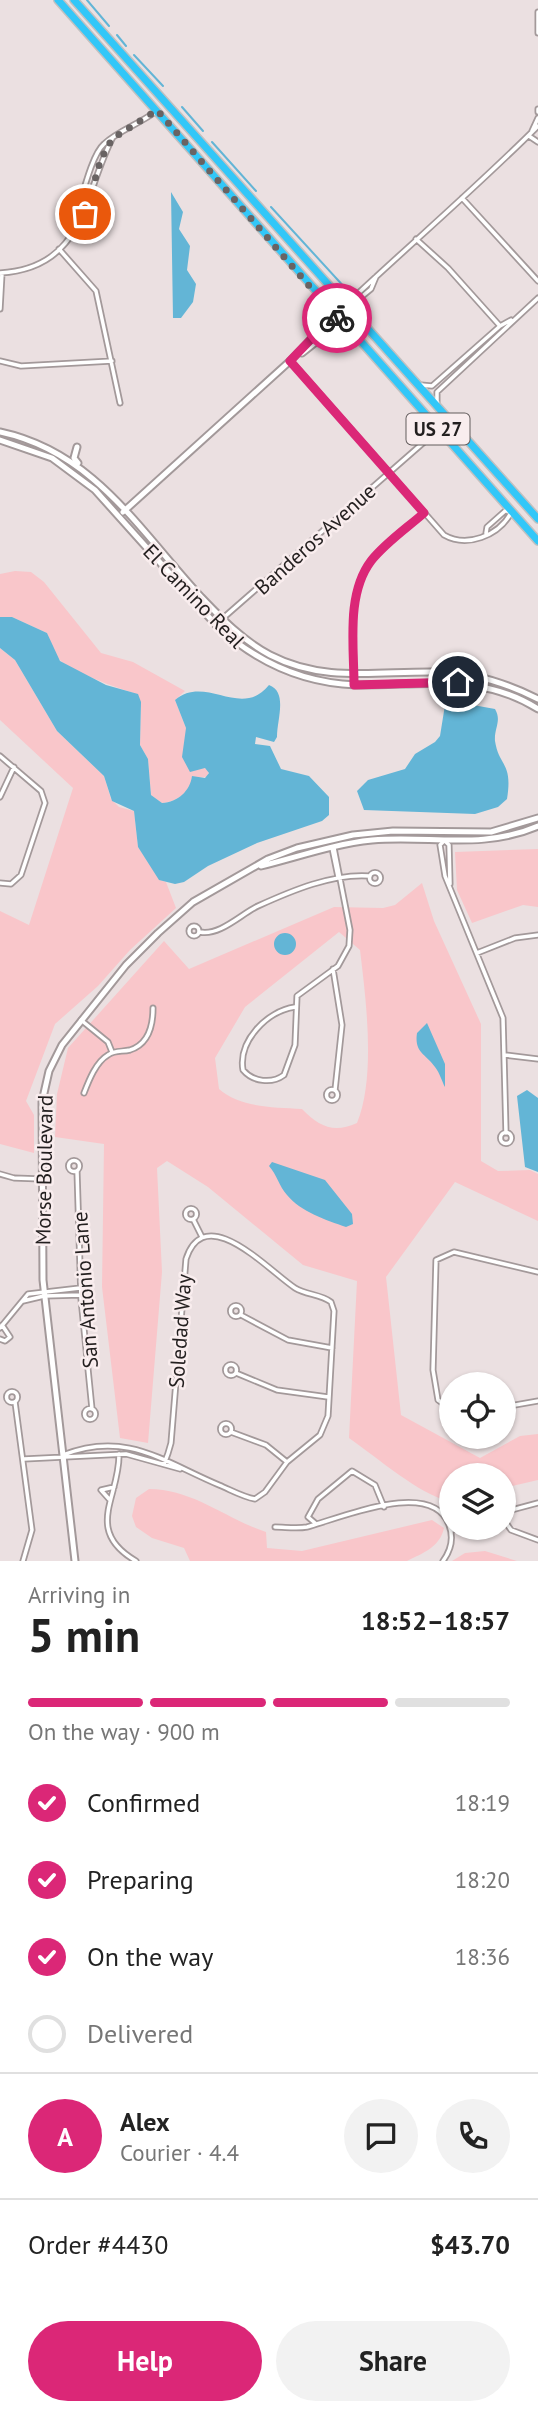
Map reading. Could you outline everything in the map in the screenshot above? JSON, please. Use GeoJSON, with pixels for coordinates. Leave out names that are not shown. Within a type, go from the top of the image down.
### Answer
{"type":"FeatureCollection","features":[{"type":"Feature","properties":{"kind":"highway","name":"US 27"},"geometry":{"type":"LineString","coordinates":[[58,0],[538,541]]}},
{"type":"Feature","properties":{"kind":"highway","name":"US 27"},"geometry":{"type":"LineString","coordinates":[[74,0],[538,519]]}},
{"type":"Feature","properties":{"kind":"highway"},"geometry":{"type":"LineString","coordinates":[[157,110],[167,102]]}},
{"type":"Feature","properties":{"kind":"highway"},"geometry":{"type":"LineString","coordinates":[[237,201],[258,206]]}},
{"type":"Feature","properties":{"kind":"street"},"geometry":{"type":"LineString","coordinates":[[538,12],[538,33]]}},
{"type":"Feature","properties":{"kind":"street"},"geometry":{"type":"LineString","coordinates":[[0,309],[1,273],[33,266],[59,248],[85,214],[101,159],[112,139],[157,110]]}},
{"type":"Feature","properties":{"kind":"street"},"geometry":{"type":"LineString","coordinates":[[530,135],[538,118]]}},
{"type":"Feature","properties":{"kind":"street"},"geometry":{"type":"LineString","coordinates":[[118,517],[290,361],[316,334],[371,289],[377,275],[538,127]]}},
{"type":"Feature","properties":{"kind":"street"},"geometry":{"type":"LineString","coordinates":[[530,135],[538,142]]}},
{"type":"Feature","properties":{"kind":"street"},"geometry":{"type":"LineString","coordinates":[[462,198],[538,281]]}},
{"type":"Feature","properties":{"kind":"street"},"geometry":{"type":"LineString","coordinates":[[416,239],[448,268],[500,326]]}},
{"type":"Feature","properties":{"kind":"street"},"geometry":{"type":"LineString","coordinates":[[59,248],[96,291],[120,403]]}},
{"type":"Feature","properties":{"kind":"street"},"geometry":{"type":"LineString","coordinates":[[421,385],[432,386],[500,326],[538,298]]}},
{"type":"Feature","properties":{"kind":"street"},"geometry":{"type":"LineString","coordinates":[[437,403],[437,391],[505,331],[512,319]]}},
{"type":"Feature","properties":{"kind":"street"},"geometry":{"type":"LineString","coordinates":[[0,361],[21,366],[112,361]]}},
{"type":"Feature","properties":{"kind":"street"},"geometry":{"type":"LineString","coordinates":[[290,361],[444,535],[458,542],[472,542],[486,533],[487,527],[505,511],[511,511]]}},
{"type":"Feature","properties":{"kind":"street","name":"Banderos Avenue"},"geometry":{"type":"LineString","coordinates":[[222,619],[439,429]]}},
{"type":"Feature","properties":{"kind":"street","name":"El Camino Real"},"geometry":{"type":"LineString","coordinates":[[0,432],[47,446],[79,466],[125,510],[222,619],[272,656],[307,669],[354,676],[437,672],[481,677],[538,699]]}},
{"type":"Feature","properties":{"kind":"street","name":"El Camino Real"},"geometry":{"type":"LineString","coordinates":[[0,440],[31,449],[62,464],[96,489],[216,625],[236,644],[272,666],[307,678],[354,685],[439,681],[480,686],[536,708]]}},
{"type":"Feature","properties":{"kind":"street"},"geometry":{"type":"LineString","coordinates":[[63,455],[70,454],[77,447],[75,457],[79,466]]}},
{"type":"Feature","properties":{"kind":"street"},"geometry":{"type":"LineString","coordinates":[[354,685],[354,611],[364,573],[382,550],[424,513]]}},
{"type":"Feature","properties":{"kind":"street"},"geometry":{"type":"LineString","coordinates":[[216,625],[222,619]]}},
{"type":"Feature","properties":{"kind":"street"},"geometry":{"type":"LineString","coordinates":[[480,686],[481,677]]}},
{"type":"Feature","properties":{"kind":"street"},"geometry":{"type":"LineString","coordinates":[[536,708],[538,699]]}},
{"type":"Feature","properties":{"kind":"street"},"geometry":{"type":"LineString","coordinates":[[0,755],[41,791],[44,806],[21,875],[11,884],[0,883]]}},
{"type":"Feature","properties":{"kind":"street"},"geometry":{"type":"LineString","coordinates":[[0,797],[14,767]]}},
{"type":"Feature","properties":{"kind":"street","name":"Morse Boulevard"},"geometry":{"type":"LineString","coordinates":[[75,1561],[44,1293],[42,1102],[46,1081],[62,1045],[141,949],[175,917],[213,890],[284,852],[331,839],[393,831],[445,834],[491,832],[538,818]]}},
{"type":"Feature","properties":{"kind":"street","name":"Morse Boulevard"},"geometry":{"type":"LineString","coordinates":[[254,867],[332,846],[393,839],[492,840],[538,826]]}},
{"type":"Feature","properties":{"kind":"street"},"geometry":{"type":"LineString","coordinates":[[445,834],[440,845],[440,856],[451,890],[501,1009],[505,1055],[506,1133]]}},
{"type":"Feature","properties":{"kind":"street"},"geometry":{"type":"LineString","coordinates":[[295,1007],[274,1013],[254,1032],[242,1061],[243,1070],[250,1077],[277,1080],[287,1071],[297,1032],[297,996],[307,986],[334,969],[347,954],[350,938],[336,850],[331,839]]}},
{"type":"Feature","properties":{"kind":"street"},"geometry":{"type":"LineString","coordinates":[[444,841],[449,845],[451,890]]}},
{"type":"Feature","properties":{"kind":"street"},"geometry":{"type":"LineString","coordinates":[[200,932],[214,932],[273,899],[339,878],[370,876]]}},
{"type":"Feature","properties":{"kind":"street"},"geometry":{"type":"LineString","coordinates":[[477,953],[522,936],[538,935]]}},
{"type":"Feature","properties":{"kind":"street"},"geometry":{"type":"LineString","coordinates":[[334,969],[342,1025],[335,1090]]}},
{"type":"Feature","properties":{"kind":"street"},"geometry":{"type":"LineString","coordinates":[[85,1093],[95,1070],[112,1052],[130,1049],[146,1038],[152,1027],[153,1008]]}},
{"type":"Feature","properties":{"kind":"street"},"geometry":{"type":"LineString","coordinates":[[81,1020],[108,1042],[112,1052]]}},
{"type":"Feature","properties":{"kind":"street"},"geometry":{"type":"LineString","coordinates":[[505,1055],[538,1059]]}},
{"type":"Feature","properties":{"kind":"street","name":"San Antonio Lane"},"geometry":{"type":"LineString","coordinates":[[77,1171],[80,1288],[92,1409]]}},
{"type":"Feature","properties":{"kind":"street"},"geometry":{"type":"LineString","coordinates":[[0,1174],[14,1178],[42,1179]]}},
{"type":"Feature","properties":{"kind":"street"},"geometry":{"type":"LineString","coordinates":[[61,1456],[74,1451],[119,1447],[143,1450],[165,1462],[255,1499],[265,1492],[287,1462],[324,1429],[329,1397],[334,1311],[326,1298],[300,1291],[230,1240],[219,1236],[202,1237],[193,1219]]}},
{"type":"Feature","properties":{"kind":"street","name":"Soledad Way"},"geometry":{"type":"LineString","coordinates":[[165,1462],[172,1431],[186,1259],[191,1247],[202,1237]]}},
{"type":"Feature","properties":{"kind":"street"},"geometry":{"type":"LineString","coordinates":[[439,1400],[433,1370],[436,1260],[454,1252],[538,1272]]}},
{"type":"Feature","properties":{"kind":"street"},"geometry":{"type":"LineString","coordinates":[[0,1339],[5,1341],[10,1337],[1,1327],[28,1294],[80,1288]]}},
{"type":"Feature","properties":{"kind":"street"},"geometry":{"type":"LineString","coordinates":[[44,1293],[81,1295]]}},
{"type":"Feature","properties":{"kind":"street"},"geometry":{"type":"LineString","coordinates":[[240,1315],[288,1340],[332,1348]]}},
{"type":"Feature","properties":{"kind":"street"},"geometry":{"type":"LineString","coordinates":[[236,1373],[277,1390],[329,1397]]}},
{"type":"Feature","properties":{"kind":"street"},"geometry":{"type":"LineString","coordinates":[[516,1404],[538,1401]]}},
{"type":"Feature","properties":{"kind":"street"},"geometry":{"type":"LineString","coordinates":[[15,1402],[32,1536],[23,1561]]}},
{"type":"Feature","properties":{"kind":"street"},"geometry":{"type":"LineString","coordinates":[[230,1432],[266,1445],[287,1462]]}},
{"type":"Feature","properties":{"kind":"street"},"geometry":{"type":"LineString","coordinates":[[119,1447],[107,1517],[110,1535],[119,1549],[135,1561]]}},
{"type":"Feature","properties":{"kind":"street"},"geometry":{"type":"LineString","coordinates":[[24,1459],[119,1453],[165,1462]]}},
{"type":"Feature","properties":{"kind":"street"},"geometry":{"type":"LineString","coordinates":[[315,1523],[308,1517],[312,1506],[352,1471],[375,1485],[384,1507]]}},
{"type":"Feature","properties":{"kind":"street"},"geometry":{"type":"LineString","coordinates":[[109,1499],[101,1490],[114,1487]]}},
{"type":"Feature","properties":{"kind":"street"},"geometry":{"type":"LineString","coordinates":[[275,1527],[305,1527],[413,1501],[428,1504],[439,1512]]}},
{"type":"Feature","properties":{"kind":"street"},"geometry":{"type":"LineString","coordinates":[[516,1509],[538,1503]]}},
{"type":"Feature","properties":{"kind":"street"},"geometry":{"type":"LineString","coordinates":[[516,1531],[538,1540]]}},
{"type":"Feature","properties":{"kind":"street"},"geometry":{"type":"LineString","coordinates":[[443,1561],[452,1540]]}},
{"type":"Feature","properties":{"kind":"shaded area"},"geometry":{"type":"Polygon","coordinates":[[[31,572],[44,582],[101,653],[133,662],[185,691],[175,700],[186,728],[192,770],[205,768],[209,771],[207,777],[192,778],[186,792],[172,801],[162,803],[151,795],[148,759],[140,745],[141,708],[134,693],[94,679],[64,663],[55,654],[47,633],[12,617],[0,617],[0,574],[31,572]]]}},
{"type":"Feature","properties":{"kind":"shaded area"},"geometry":{"type":"Polygon","coordinates":[[[0,648],[15,660],[57,731],[104,776],[111,799],[119,807],[134,811],[138,847],[160,880],[166,882],[176,908],[130,950],[98,986],[55,1024],[26,1101],[34,1115],[34,1153],[0,1144],[0,911],[29,925],[73,788],[0,720],[0,648]]]}},
{"type":"Feature","properties":{"kind":"shaded area"},"geometry":{"type":"Polygon","coordinates":[[[538,849],[538,907],[523,905],[472,923],[457,890],[455,852],[538,849]]]}},
{"type":"Feature","properties":{"kind":"shaded area"},"geometry":{"type":"Polygon","coordinates":[[[422,883],[434,921],[481,1024],[481,1161],[498,1171],[530,1170],[538,1174],[538,1221],[455,1182],[386,1277],[401,1415],[439,1436],[439,1449],[463,1449],[480,1458],[496,1449],[516,1449],[516,1438],[538,1434],[538,1480],[516,1485],[516,1463],[439,1463],[439,1498],[412,1484],[349,1438],[357,1281],[303,1265],[208,1187],[167,1161],[157,1168],[162,1272],[148,1443],[120,1438],[102,1287],[104,1144],[55,1137],[57,1094],[68,1048],[164,941],[189,969],[334,907],[383,908],[395,905],[422,883]],[[339,932],[245,1007],[215,1058],[219,1089],[247,1103],[302,1109],[314,1120],[334,1128],[357,1123],[366,1084],[367,1015],[360,950],[339,932]]]}},
{"type":"Feature","properties":{"kind":"shaded area"},"geometry":{"type":"Polygon","coordinates":[[[149,1489],[165,1490],[195,1499],[266,1532],[267,1548],[302,1551],[432,1520],[439,1525],[439,1540],[425,1552],[407,1561],[190,1561],[184,1548],[152,1538],[136,1527],[132,1516],[136,1498],[149,1489]]]}},
{"type":"Feature","properties":{"kind":"shaded area"},"geometry":{"type":"Polygon","coordinates":[[[485,1551],[517,1561],[452,1561],[465,1553],[485,1551]]]}},
{"type":"Feature","properties":{"kind":"water"},"geometry":{"type":"Polygon","coordinates":[[[171,192],[183,212],[179,229],[190,246],[187,270],[196,284],[193,302],[181,318],[173,318],[171,192]]]}},
{"type":"Feature","properties":{"kind":"water"},"geometry":{"type":"Polygon","coordinates":[[[0,617],[12,617],[47,633],[60,661],[106,685],[138,694],[141,702],[140,745],[148,759],[151,795],[162,803],[182,795],[192,776],[205,778],[209,773],[205,768],[190,772],[182,757],[186,728],[175,700],[187,693],[199,692],[247,698],[258,695],[269,685],[275,689],[280,700],[277,737],[274,742],[256,737],[255,744],[270,746],[281,769],[309,776],[329,797],[329,815],[322,821],[257,843],[208,866],[184,882],[175,884],[159,880],[138,847],[134,811],[112,801],[104,776],[57,731],[15,660],[0,648],[0,617]]]}},
{"type":"Feature","properties":{"kind":"water"},"geometry":{"type":"Polygon","coordinates":[[[451,701],[495,709],[498,721],[495,741],[507,771],[507,799],[498,807],[475,814],[364,810],[357,791],[368,780],[405,769],[415,754],[435,742],[440,736],[445,705],[451,701]]]}},
{"type":"Feature","properties":{"kind":"water"},"geometry":{"type":"Polygon","coordinates":[[[285,933],[293,936],[296,944],[293,952],[285,955],[277,952],[274,944],[277,936],[285,933]]]}},
{"type":"Feature","properties":{"kind":"water"},"geometry":{"type":"Polygon","coordinates":[[[427,1023],[445,1064],[445,1087],[437,1069],[417,1045],[417,1033],[427,1023]]]}},
{"type":"Feature","properties":{"kind":"water"},"geometry":{"type":"Polygon","coordinates":[[[527,1090],[538,1098],[538,1172],[525,1167],[517,1096],[527,1090]]]}},
{"type":"Feature","properties":{"kind":"water"},"geometry":{"type":"Polygon","coordinates":[[[272,1162],[325,1180],[352,1214],[353,1224],[346,1227],[299,1206],[282,1188],[269,1166],[272,1162]]]}},
{"type":"Feature","properties":{"kind":"waterway"},"geometry":{"type":"LineString","coordinates":[[87,0],[109,26]]}},
{"type":"Feature","properties":{"kind":"waterway"},"geometry":{"type":"LineString","coordinates":[[117,35],[126,46]]}},
{"type":"Feature","properties":{"kind":"waterway"},"geometry":{"type":"LineString","coordinates":[[134,55],[163,86]]}},
{"type":"Feature","properties":{"kind":"waterway"},"geometry":{"type":"LineString","coordinates":[[182,107],[203,131]]}},
{"type":"Feature","properties":{"kind":"waterway"},"geometry":{"type":"LineString","coordinates":[[212,142],[256,191]]}},
{"type":"Feature","properties":{"kind":"waterway"},"geometry":{"type":"LineString","coordinates":[[271,207],[347,290]]}},
{"type":"Feature","properties":{"kind":"way so far"},"geometry":{"type":"LineString","coordinates":[[85,214],[101,159],[112,139],[157,110],[337,318]]}},
{"type":"Feature","properties":{"kind":"route"},"geometry":{"type":"LineString","coordinates":[[337,318],[331,320],[290,361],[424,513],[371,561],[359,585],[354,611],[354,685],[458,682]]}}]}
